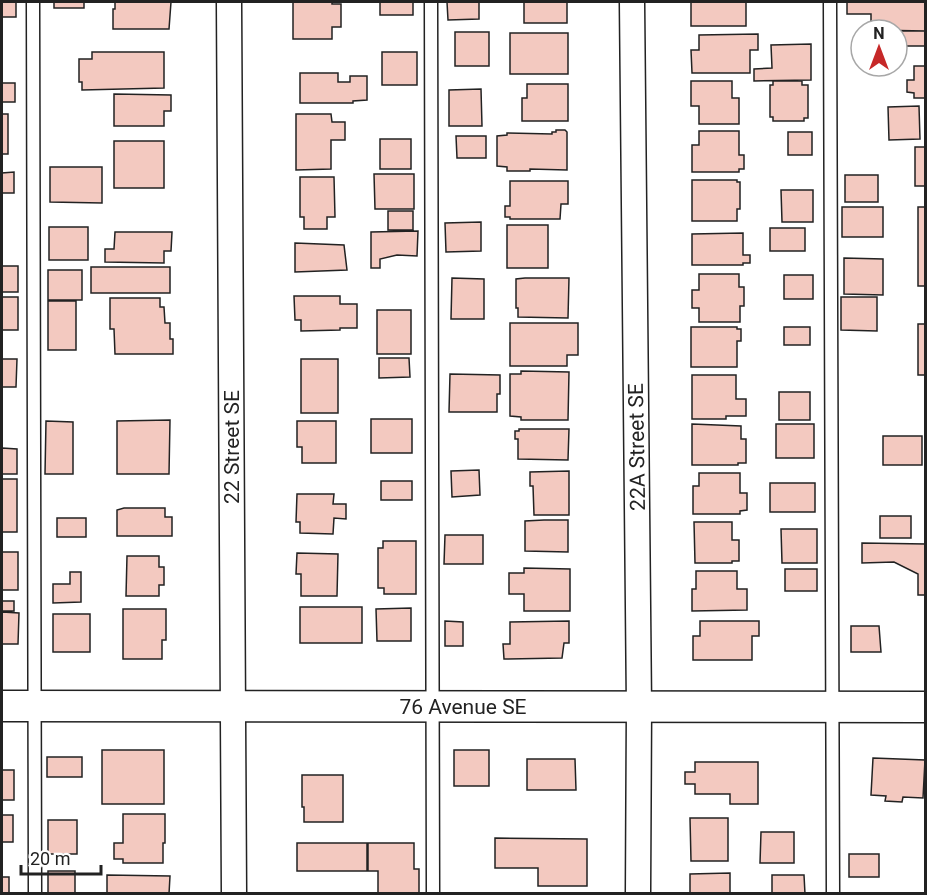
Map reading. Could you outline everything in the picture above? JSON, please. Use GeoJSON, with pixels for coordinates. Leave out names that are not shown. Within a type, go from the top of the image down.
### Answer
{"type":"FeatureCollection","features":[{"type":"Feature","properties":{"kind":"street","name":"22 Street SE"},"geometry":{"type":"LineString","coordinates":[[229,2],[234,894]]}},
{"type":"Feature","properties":{"kind":"street","name":"22A Street SE"},"geometry":{"type":"LineString","coordinates":[[632,2],[639,707],[638,894]]}},
{"type":"Feature","properties":{"kind":"street","name":"76 Avenue SE"},"geometry":{"type":"LineString","coordinates":[[2,706],[926,707]]}},
{"type":"Feature","properties":{"kind":"lane"},"geometry":{"type":"LineString","coordinates":[[33,2],[35,894]]}},
{"type":"Feature","properties":{"kind":"lane"},"geometry":{"type":"LineString","coordinates":[[431,2],[434,894]]}},
{"type":"Feature","properties":{"kind":"lane"},"geometry":{"type":"LineString","coordinates":[[830,2],[833,894]]}},
{"type":"Feature","properties":{"kind":"building"},"geometry":{"type":"Polygon","coordinates":[[[2,2],[16,2],[16,17],[2,17],[2,2]]]}},
{"type":"Feature","properties":{"kind":"building"},"geometry":{"type":"Polygon","coordinates":[[[54,2],[84,2],[84,8],[54,8],[54,2]]]}},
{"type":"Feature","properties":{"kind":"building"},"geometry":{"type":"Polygon","coordinates":[[[115,2],[171,2],[169,29],[113,29],[115,2]]]}},
{"type":"Feature","properties":{"kind":"building"},"geometry":{"type":"Polygon","coordinates":[[[293,2],[341,4],[341,27],[332,27],[332,39],[293,39],[293,2]]]}},
{"type":"Feature","properties":{"kind":"building"},"geometry":{"type":"Polygon","coordinates":[[[380,2],[413,2],[413,15],[380,15],[380,2]]]}},
{"type":"Feature","properties":{"kind":"building"},"geometry":{"type":"Polygon","coordinates":[[[447,2],[479,2],[479,19],[448,20],[447,2]]]}},
{"type":"Feature","properties":{"kind":"building"},"geometry":{"type":"Polygon","coordinates":[[[524,2],[567,2],[567,23],[524,23],[524,2]]]}},
{"type":"Feature","properties":{"kind":"building"},"geometry":{"type":"Polygon","coordinates":[[[691,2],[746,2],[746,26],[691,26],[691,2]]]}},
{"type":"Feature","properties":{"kind":"building"},"geometry":{"type":"Polygon","coordinates":[[[847,2],[926,2],[926,31],[909,31],[909,18],[871,18],[871,14],[847,14],[847,2]]]}},
{"type":"Feature","properties":{"kind":"building"},"geometry":{"type":"Polygon","coordinates":[[[909,31],[926,31],[926,46],[909,46],[909,31]]]}},
{"type":"Feature","properties":{"kind":"building"},"geometry":{"type":"Polygon","coordinates":[[[455,32],[489,32],[489,66],[455,66],[455,32]]]}},
{"type":"Feature","properties":{"kind":"building"},"geometry":{"type":"Polygon","coordinates":[[[510,33],[568,33],[568,74],[510,74],[510,33]]]}},
{"type":"Feature","properties":{"kind":"building"},"geometry":{"type":"Polygon","coordinates":[[[758,34],[758,50],[750,50],[750,73],[692,73],[691,50],[699,50],[699,35],[758,34]]]}},
{"type":"Feature","properties":{"kind":"building"},"geometry":{"type":"Polygon","coordinates":[[[811,44],[811,80],[754,81],[754,69],[772,68],[771,45],[811,44]]]}},
{"type":"Feature","properties":{"kind":"building"},"geometry":{"type":"Polygon","coordinates":[[[92,52],[164,52],[164,88],[82,90],[82,82],[79,82],[79,59],[92,59],[92,52]]]}},
{"type":"Feature","properties":{"kind":"building"},"geometry":{"type":"Polygon","coordinates":[[[382,52],[417,52],[417,85],[382,85],[382,52]]]}},
{"type":"Feature","properties":{"kind":"building"},"geometry":{"type":"Polygon","coordinates":[[[914,66],[926,66],[926,98],[914,98],[914,93],[907,92],[907,80],[914,80],[914,66]]]}},
{"type":"Feature","properties":{"kind":"building"},"geometry":{"type":"Polygon","coordinates":[[[300,73],[338,73],[338,82],[350,82],[350,76],[367,76],[367,100],[353,101],[353,103],[300,103],[300,73]]]}},
{"type":"Feature","properties":{"kind":"building"},"geometry":{"type":"Polygon","coordinates":[[[691,81],[732,81],[732,98],[739,98],[739,124],[699,124],[699,106],[691,106],[691,81]]]}},
{"type":"Feature","properties":{"kind":"building"},"geometry":{"type":"Polygon","coordinates":[[[773,81],[802,81],[802,85],[808,85],[808,118],[804,118],[804,121],[773,121],[773,117],[770,117],[770,85],[773,85],[773,81]]]}},
{"type":"Feature","properties":{"kind":"building"},"geometry":{"type":"Polygon","coordinates":[[[2,83],[15,83],[15,102],[2,102],[2,83]]]}},
{"type":"Feature","properties":{"kind":"building"},"geometry":{"type":"Polygon","coordinates":[[[527,84],[568,84],[568,121],[522,121],[522,98],[527,98],[527,84]]]}},
{"type":"Feature","properties":{"kind":"building"},"geometry":{"type":"Polygon","coordinates":[[[481,89],[482,126],[449,126],[449,90],[481,89]]]}},
{"type":"Feature","properties":{"kind":"building"},"geometry":{"type":"Polygon","coordinates":[[[114,94],[171,95],[171,111],[164,111],[164,126],[114,126],[114,94]]]}},
{"type":"Feature","properties":{"kind":"building"},"geometry":{"type":"Polygon","coordinates":[[[919,106],[920,139],[889,140],[888,107],[919,106]]]}},
{"type":"Feature","properties":{"kind":"building"},"geometry":{"type":"Polygon","coordinates":[[[2,114],[8,114],[8,154],[2,154],[2,114]]]}},
{"type":"Feature","properties":{"kind":"building"},"geometry":{"type":"Polygon","coordinates":[[[296,114],[331,114],[332,122],[345,122],[345,140],[331,140],[331,169],[296,170],[296,114]]]}},
{"type":"Feature","properties":{"kind":"building"},"geometry":{"type":"Polygon","coordinates":[[[556,130],[567,132],[567,170],[507,171],[507,167],[497,166],[497,136],[507,135],[507,133],[552,134],[556,130]]]}},
{"type":"Feature","properties":{"kind":"building"},"geometry":{"type":"Polygon","coordinates":[[[699,131],[739,131],[739,155],[744,155],[744,169],[739,169],[739,172],[692,172],[692,145],[699,145],[699,131]]]}},
{"type":"Feature","properties":{"kind":"building"},"geometry":{"type":"Polygon","coordinates":[[[788,132],[812,132],[812,155],[788,155],[788,132]]]}},
{"type":"Feature","properties":{"kind":"building"},"geometry":{"type":"Polygon","coordinates":[[[456,136],[486,136],[486,158],[457,158],[456,136]]]}},
{"type":"Feature","properties":{"kind":"building"},"geometry":{"type":"Polygon","coordinates":[[[380,139],[411,139],[411,169],[380,169],[380,139]]]}},
{"type":"Feature","properties":{"kind":"building"},"geometry":{"type":"Polygon","coordinates":[[[114,141],[164,141],[164,188],[114,188],[114,141]]]}},
{"type":"Feature","properties":{"kind":"building"},"geometry":{"type":"Polygon","coordinates":[[[915,147],[926,147],[926,186],[915,186],[915,147]]]}},
{"type":"Feature","properties":{"kind":"building"},"geometry":{"type":"Polygon","coordinates":[[[50,167],[102,167],[102,203],[50,202],[50,167]]]}},
{"type":"Feature","properties":{"kind":"building"},"geometry":{"type":"Polygon","coordinates":[[[14,172],[14,193],[2,193],[2,173],[14,172]]]}},
{"type":"Feature","properties":{"kind":"building"},"geometry":{"type":"Polygon","coordinates":[[[374,174],[414,174],[414,209],[375,209],[374,174]]]}},
{"type":"Feature","properties":{"kind":"building"},"geometry":{"type":"Polygon","coordinates":[[[845,175],[878,175],[878,202],[845,202],[845,175]]]}},
{"type":"Feature","properties":{"kind":"building"},"geometry":{"type":"Polygon","coordinates":[[[300,177],[334,177],[335,217],[327,217],[327,229],[304,229],[304,217],[300,217],[300,177]]]}},
{"type":"Feature","properties":{"kind":"building"},"geometry":{"type":"Polygon","coordinates":[[[692,180],[737,180],[740,182],[740,209],[737,209],[737,221],[692,221],[692,180]]]}},
{"type":"Feature","properties":{"kind":"building"},"geometry":{"type":"Polygon","coordinates":[[[510,181],[568,181],[568,204],[561,204],[560,219],[510,219],[510,217],[505,217],[505,206],[510,206],[510,181]]]}},
{"type":"Feature","properties":{"kind":"building"},"geometry":{"type":"Polygon","coordinates":[[[781,190],[813,190],[813,222],[782,222],[781,190]]]}},
{"type":"Feature","properties":{"kind":"building"},"geometry":{"type":"Polygon","coordinates":[[[842,207],[883,207],[883,237],[842,237],[842,207]]]}},
{"type":"Feature","properties":{"kind":"building"},"geometry":{"type":"Polygon","coordinates":[[[918,207],[926,207],[926,286],[918,286],[918,207]]]}},
{"type":"Feature","properties":{"kind":"building"},"geometry":{"type":"Polygon","coordinates":[[[388,211],[413,211],[413,230],[388,230],[388,211]]]}},
{"type":"Feature","properties":{"kind":"building"},"geometry":{"type":"Polygon","coordinates":[[[481,222],[481,251],[446,252],[445,223],[481,222]]]}},
{"type":"Feature","properties":{"kind":"building"},"geometry":{"type":"Polygon","coordinates":[[[507,225],[548,225],[548,268],[507,268],[507,225]]]}},
{"type":"Feature","properties":{"kind":"building"},"geometry":{"type":"Polygon","coordinates":[[[49,227],[88,227],[88,260],[49,260],[49,227]]]}},
{"type":"Feature","properties":{"kind":"building"},"geometry":{"type":"Polygon","coordinates":[[[770,228],[805,228],[805,251],[770,251],[770,228]]]}},
{"type":"Feature","properties":{"kind":"building"},"geometry":{"type":"Polygon","coordinates":[[[418,231],[417,256],[397,255],[380,259],[380,268],[371,268],[371,232],[418,231]]]}},
{"type":"Feature","properties":{"kind":"building"},"geometry":{"type":"Polygon","coordinates":[[[115,232],[172,232],[171,251],[164,251],[164,263],[105,262],[105,249],[114,249],[115,232]]]}},
{"type":"Feature","properties":{"kind":"building"},"geometry":{"type":"Polygon","coordinates":[[[743,233],[743,255],[750,255],[750,263],[692,265],[692,234],[743,233]]]}},
{"type":"Feature","properties":{"kind":"building"},"geometry":{"type":"Polygon","coordinates":[[[295,243],[344,245],[347,270],[295,272],[295,243]]]}},
{"type":"Feature","properties":{"kind":"building"},"geometry":{"type":"Polygon","coordinates":[[[844,258],[883,259],[883,295],[844,294],[844,258]]]}},
{"type":"Feature","properties":{"kind":"building"},"geometry":{"type":"Polygon","coordinates":[[[2,266],[18,266],[18,292],[2,292],[2,266]]]}},
{"type":"Feature","properties":{"kind":"building"},"geometry":{"type":"Polygon","coordinates":[[[91,267],[170,267],[170,293],[91,293],[91,267]]]}},
{"type":"Feature","properties":{"kind":"building"},"geometry":{"type":"Polygon","coordinates":[[[48,270],[82,270],[82,300],[48,300],[48,270]]]}},
{"type":"Feature","properties":{"kind":"building"},"geometry":{"type":"Polygon","coordinates":[[[699,274],[739,274],[739,287],[744,287],[744,306],[740,306],[740,322],[699,322],[699,308],[692,308],[692,290],[699,290],[699,274]]]}},
{"type":"Feature","properties":{"kind":"building"},"geometry":{"type":"Polygon","coordinates":[[[784,275],[813,275],[813,299],[784,299],[784,275]]]}},
{"type":"Feature","properties":{"kind":"building"},"geometry":{"type":"Polygon","coordinates":[[[452,278],[484,279],[484,319],[451,319],[452,278]]]}},
{"type":"Feature","properties":{"kind":"building"},"geometry":{"type":"Polygon","coordinates":[[[569,278],[568,318],[518,317],[516,279],[569,278]]]}},
{"type":"Feature","properties":{"kind":"building"},"geometry":{"type":"Polygon","coordinates":[[[294,296],[340,296],[340,304],[357,304],[357,328],[301,331],[301,320],[295,320],[294,296]]]}},
{"type":"Feature","properties":{"kind":"building"},"geometry":{"type":"Polygon","coordinates":[[[2,297],[18,297],[18,330],[2,330],[2,297]]]}},
{"type":"Feature","properties":{"kind":"building"},"geometry":{"type":"Polygon","coordinates":[[[841,297],[877,297],[877,331],[841,330],[841,297]]]}},
{"type":"Feature","properties":{"kind":"building"},"geometry":{"type":"Polygon","coordinates":[[[110,298],[160,298],[160,307],[164,307],[165,323],[170,323],[173,354],[115,354],[114,329],[110,329],[110,298]]]}},
{"type":"Feature","properties":{"kind":"building"},"geometry":{"type":"Polygon","coordinates":[[[48,301],[76,301],[76,350],[48,350],[48,301]]]}},
{"type":"Feature","properties":{"kind":"building"},"geometry":{"type":"Polygon","coordinates":[[[377,310],[411,310],[411,354],[377,354],[377,310]]]}},
{"type":"Feature","properties":{"kind":"building"},"geometry":{"type":"Polygon","coordinates":[[[510,323],[578,323],[578,355],[567,355],[567,366],[510,366],[510,323]]]}},
{"type":"Feature","properties":{"kind":"building"},"geometry":{"type":"Polygon","coordinates":[[[918,324],[926,324],[926,375],[918,375],[918,324]]]}},
{"type":"Feature","properties":{"kind":"building"},"geometry":{"type":"Polygon","coordinates":[[[691,327],[737,327],[741,329],[741,341],[737,341],[737,367],[691,367],[691,327]]]}},
{"type":"Feature","properties":{"kind":"building"},"geometry":{"type":"Polygon","coordinates":[[[784,327],[810,327],[810,345],[784,345],[784,327]]]}},
{"type":"Feature","properties":{"kind":"building"},"geometry":{"type":"Polygon","coordinates":[[[379,358],[409,358],[410,377],[379,378],[379,358]]]}},
{"type":"Feature","properties":{"kind":"building"},"geometry":{"type":"Polygon","coordinates":[[[2,359],[17,359],[16,387],[2,387],[2,359]]]}},
{"type":"Feature","properties":{"kind":"building"},"geometry":{"type":"Polygon","coordinates":[[[301,359],[338,359],[338,413],[301,413],[301,359]]]}},
{"type":"Feature","properties":{"kind":"building"},"geometry":{"type":"Polygon","coordinates":[[[521,371],[569,372],[568,420],[521,420],[521,417],[510,416],[510,374],[521,374],[521,371]]]}},
{"type":"Feature","properties":{"kind":"building"},"geometry":{"type":"Polygon","coordinates":[[[450,374],[500,375],[497,412],[449,412],[450,374]]]}},
{"type":"Feature","properties":{"kind":"building"},"geometry":{"type":"Polygon","coordinates":[[[692,375],[736,375],[736,399],[746,399],[746,416],[726,416],[726,419],[692,419],[692,375]]]}},
{"type":"Feature","properties":{"kind":"building"},"geometry":{"type":"Polygon","coordinates":[[[779,392],[810,392],[810,420],[779,420],[779,392]]]}},
{"type":"Feature","properties":{"kind":"building"},"geometry":{"type":"Polygon","coordinates":[[[371,419],[412,419],[412,453],[371,453],[371,419]]]}},
{"type":"Feature","properties":{"kind":"building"},"geometry":{"type":"Polygon","coordinates":[[[170,420],[169,474],[117,474],[117,421],[170,420]]]}},
{"type":"Feature","properties":{"kind":"building"},"geometry":{"type":"Polygon","coordinates":[[[46,421],[73,422],[73,474],[45,474],[46,421]]]}},
{"type":"Feature","properties":{"kind":"building"},"geometry":{"type":"Polygon","coordinates":[[[297,421],[336,421],[336,463],[302,463],[302,447],[297,447],[297,421]]]}},
{"type":"Feature","properties":{"kind":"building"},"geometry":{"type":"Polygon","coordinates":[[[692,424],[741,426],[741,439],[746,439],[746,463],[692,465],[692,424]]]}},
{"type":"Feature","properties":{"kind":"building"},"geometry":{"type":"Polygon","coordinates":[[[776,424],[814,424],[814,458],[776,458],[776,424]]]}},
{"type":"Feature","properties":{"kind":"building"},"geometry":{"type":"Polygon","coordinates":[[[519,429],[569,429],[568,460],[518,459],[518,439],[515,439],[515,431],[519,429]]]}},
{"type":"Feature","properties":{"kind":"building"},"geometry":{"type":"Polygon","coordinates":[[[883,436],[922,436],[922,465],[883,465],[883,436]]]}},
{"type":"Feature","properties":{"kind":"building"},"geometry":{"type":"Polygon","coordinates":[[[2,448],[17,449],[17,474],[2,474],[2,448]]]}},
{"type":"Feature","properties":{"kind":"building"},"geometry":{"type":"Polygon","coordinates":[[[479,470],[480,495],[452,497],[451,471],[479,470]]]}},
{"type":"Feature","properties":{"kind":"building"},"geometry":{"type":"Polygon","coordinates":[[[569,471],[569,515],[534,515],[530,472],[569,471]]]}},
{"type":"Feature","properties":{"kind":"building"},"geometry":{"type":"Polygon","coordinates":[[[699,473],[740,473],[740,493],[747,493],[747,510],[740,511],[740,514],[693,514],[693,486],[699,486],[699,473]]]}},
{"type":"Feature","properties":{"kind":"building"},"geometry":{"type":"Polygon","coordinates":[[[2,479],[17,479],[17,532],[2,532],[2,479]]]}},
{"type":"Feature","properties":{"kind":"building"},"geometry":{"type":"Polygon","coordinates":[[[381,481],[412,481],[412,500],[381,500],[381,481]]]}},
{"type":"Feature","properties":{"kind":"building"},"geometry":{"type":"Polygon","coordinates":[[[770,483],[815,483],[815,512],[770,512],[770,483]]]}},
{"type":"Feature","properties":{"kind":"building"},"geometry":{"type":"Polygon","coordinates":[[[297,494],[334,494],[333,504],[346,504],[346,519],[334,518],[333,534],[300,533],[300,522],[296,522],[297,494]]]}},
{"type":"Feature","properties":{"kind":"building"},"geometry":{"type":"Polygon","coordinates":[[[165,508],[165,517],[172,517],[172,536],[117,536],[117,510],[165,508]]]}},
{"type":"Feature","properties":{"kind":"building"},"geometry":{"type":"Polygon","coordinates":[[[880,516],[911,516],[911,538],[880,538],[880,516]]]}},
{"type":"Feature","properties":{"kind":"building"},"geometry":{"type":"Polygon","coordinates":[[[57,518],[86,518],[86,537],[57,537],[57,518]]]}},
{"type":"Feature","properties":{"kind":"building"},"geometry":{"type":"Polygon","coordinates":[[[568,520],[568,552],[525,551],[525,521],[568,520]]]}},
{"type":"Feature","properties":{"kind":"building"},"geometry":{"type":"Polygon","coordinates":[[[694,522],[732,522],[732,540],[739,540],[739,561],[695,563],[694,522]]]}},
{"type":"Feature","properties":{"kind":"building"},"geometry":{"type":"Polygon","coordinates":[[[781,529],[817,529],[817,563],[782,563],[781,529]]]}},
{"type":"Feature","properties":{"kind":"building"},"geometry":{"type":"Polygon","coordinates":[[[445,535],[483,535],[483,564],[444,564],[445,535]]]}},
{"type":"Feature","properties":{"kind":"building"},"geometry":{"type":"Polygon","coordinates":[[[383,541],[416,541],[416,594],[384,594],[384,588],[378,588],[378,548],[383,548],[383,541]]]}},
{"type":"Feature","properties":{"kind":"building"},"geometry":{"type":"Polygon","coordinates":[[[862,543],[926,544],[926,595],[918,595],[918,574],[894,562],[862,563],[862,543]]]}},
{"type":"Feature","properties":{"kind":"building"},"geometry":{"type":"Polygon","coordinates":[[[2,552],[18,552],[18,590],[2,590],[2,552]]]}},
{"type":"Feature","properties":{"kind":"building"},"geometry":{"type":"Polygon","coordinates":[[[297,553],[338,554],[337,596],[301,596],[301,574],[296,574],[297,553]]]}},
{"type":"Feature","properties":{"kind":"building"},"geometry":{"type":"Polygon","coordinates":[[[127,556],[159,556],[159,567],[164,567],[164,585],[159,585],[159,596],[126,596],[127,556]]]}},
{"type":"Feature","properties":{"kind":"building"},"geometry":{"type":"Polygon","coordinates":[[[524,568],[570,569],[570,611],[524,611],[524,594],[509,594],[509,573],[524,573],[524,568]]]}},
{"type":"Feature","properties":{"kind":"building"},"geometry":{"type":"Polygon","coordinates":[[[785,569],[817,569],[817,591],[785,591],[785,569]]]}},
{"type":"Feature","properties":{"kind":"building"},"geometry":{"type":"Polygon","coordinates":[[[696,571],[737,571],[737,589],[747,589],[747,610],[692,611],[692,589],[696,589],[696,571]]]}},
{"type":"Feature","properties":{"kind":"building"},"geometry":{"type":"Polygon","coordinates":[[[70,572],[81,572],[81,602],[53,603],[53,584],[70,584],[70,572]]]}},
{"type":"Feature","properties":{"kind":"building"},"geometry":{"type":"Polygon","coordinates":[[[2,601],[14,601],[14,611],[2,611],[2,601]]]}},
{"type":"Feature","properties":{"kind":"building"},"geometry":{"type":"Polygon","coordinates":[[[300,607],[362,607],[362,643],[300,643],[300,607]]]}},
{"type":"Feature","properties":{"kind":"building"},"geometry":{"type":"Polygon","coordinates":[[[411,608],[411,641],[377,641],[376,609],[411,608]]]}},
{"type":"Feature","properties":{"kind":"building"},"geometry":{"type":"Polygon","coordinates":[[[123,609],[166,609],[166,640],[162,640],[162,659],[123,659],[123,609]]]}},
{"type":"Feature","properties":{"kind":"building"},"geometry":{"type":"Polygon","coordinates":[[[2,612],[19,613],[18,644],[2,644],[2,612]]]}},
{"type":"Feature","properties":{"kind":"building"},"geometry":{"type":"Polygon","coordinates":[[[53,614],[90,614],[90,652],[53,652],[53,614]]]}},
{"type":"Feature","properties":{"kind":"building"},"geometry":{"type":"Polygon","coordinates":[[[445,621],[463,622],[463,646],[445,646],[445,621]]]}},
{"type":"Feature","properties":{"kind":"building"},"geometry":{"type":"Polygon","coordinates":[[[569,621],[569,643],[564,643],[562,658],[504,659],[503,644],[510,644],[510,622],[569,621]]]}},
{"type":"Feature","properties":{"kind":"building"},"geometry":{"type":"Polygon","coordinates":[[[700,621],[759,621],[759,636],[752,636],[752,660],[693,660],[693,636],[700,636],[700,621]]]}},
{"type":"Feature","properties":{"kind":"building"},"geometry":{"type":"Polygon","coordinates":[[[851,626],[879,626],[881,652],[851,652],[851,626]]]}},
{"type":"Feature","properties":{"kind":"building"},"geometry":{"type":"Polygon","coordinates":[[[102,750],[164,750],[164,804],[102,804],[102,750]]]}},
{"type":"Feature","properties":{"kind":"building"},"geometry":{"type":"Polygon","coordinates":[[[454,750],[489,750],[489,786],[454,786],[454,750]]]}},
{"type":"Feature","properties":{"kind":"building"},"geometry":{"type":"Polygon","coordinates":[[[47,757],[82,757],[82,777],[47,777],[47,757]]]}},
{"type":"Feature","properties":{"kind":"building"},"geometry":{"type":"Polygon","coordinates":[[[873,758],[925,760],[923,798],[903,797],[902,802],[885,801],[886,796],[871,795],[873,758]]]}},
{"type":"Feature","properties":{"kind":"building"},"geometry":{"type":"Polygon","coordinates":[[[527,759],[575,759],[576,790],[527,790],[527,759]]]}},
{"type":"Feature","properties":{"kind":"building"},"geometry":{"type":"Polygon","coordinates":[[[695,762],[758,762],[758,804],[730,804],[730,794],[695,794],[695,784],[685,784],[685,772],[695,772],[695,762]]]}},
{"type":"Feature","properties":{"kind":"building"},"geometry":{"type":"Polygon","coordinates":[[[2,770],[14,770],[14,800],[2,800],[2,770]]]}},
{"type":"Feature","properties":{"kind":"building"},"geometry":{"type":"Polygon","coordinates":[[[302,775],[343,775],[343,822],[304,822],[302,775]]]}},
{"type":"Feature","properties":{"kind":"building"},"geometry":{"type":"Polygon","coordinates":[[[123,814],[165,814],[163,863],[123,863],[123,859],[114,859],[114,843],[123,843],[123,814]]]}},
{"type":"Feature","properties":{"kind":"building"},"geometry":{"type":"Polygon","coordinates":[[[2,815],[13,815],[13,842],[2,842],[2,815]]]}},
{"type":"Feature","properties":{"kind":"building"},"geometry":{"type":"Polygon","coordinates":[[[690,818],[728,818],[728,861],[691,861],[690,818]]]}},
{"type":"Feature","properties":{"kind":"building"},"geometry":{"type":"Polygon","coordinates":[[[48,820],[77,820],[77,854],[48,854],[48,820]]]}},
{"type":"Feature","properties":{"kind":"building"},"geometry":{"type":"Polygon","coordinates":[[[761,832],[794,832],[794,863],[760,863],[761,832]]]}},
{"type":"Feature","properties":{"kind":"building"},"geometry":{"type":"Polygon","coordinates":[[[495,838],[587,839],[587,886],[538,886],[538,868],[495,868],[495,838]]]}},
{"type":"Feature","properties":{"kind":"building"},"geometry":{"type":"Polygon","coordinates":[[[297,843],[367,843],[367,871],[297,871],[297,843]]]}},
{"type":"Feature","properties":{"kind":"building"},"geometry":{"type":"Polygon","coordinates":[[[368,843],[414,843],[414,869],[419,869],[419,894],[378,894],[378,871],[368,871],[368,843]]]}},
{"type":"Feature","properties":{"kind":"building"},"geometry":{"type":"Polygon","coordinates":[[[849,854],[879,854],[879,877],[849,877],[849,854]]]}},
{"type":"Feature","properties":{"kind":"building"},"geometry":{"type":"Polygon","coordinates":[[[48,871],[75,871],[75,894],[48,894],[48,871]]]}},
{"type":"Feature","properties":{"kind":"building"},"geometry":{"type":"Polygon","coordinates":[[[730,873],[730,894],[690,894],[690,874],[730,873]]]}},
{"type":"Feature","properties":{"kind":"building"},"geometry":{"type":"Polygon","coordinates":[[[107,875],[170,876],[169,894],[107,894],[107,875]]]}},
{"type":"Feature","properties":{"kind":"building"},"geometry":{"type":"Polygon","coordinates":[[[772,875],[804,875],[805,894],[772,894],[772,875]]]}},
{"type":"Feature","properties":{"kind":"building"},"geometry":{"type":"Polygon","coordinates":[[[2,877],[9,877],[9,894],[2,894],[2,877]]]}}]}
